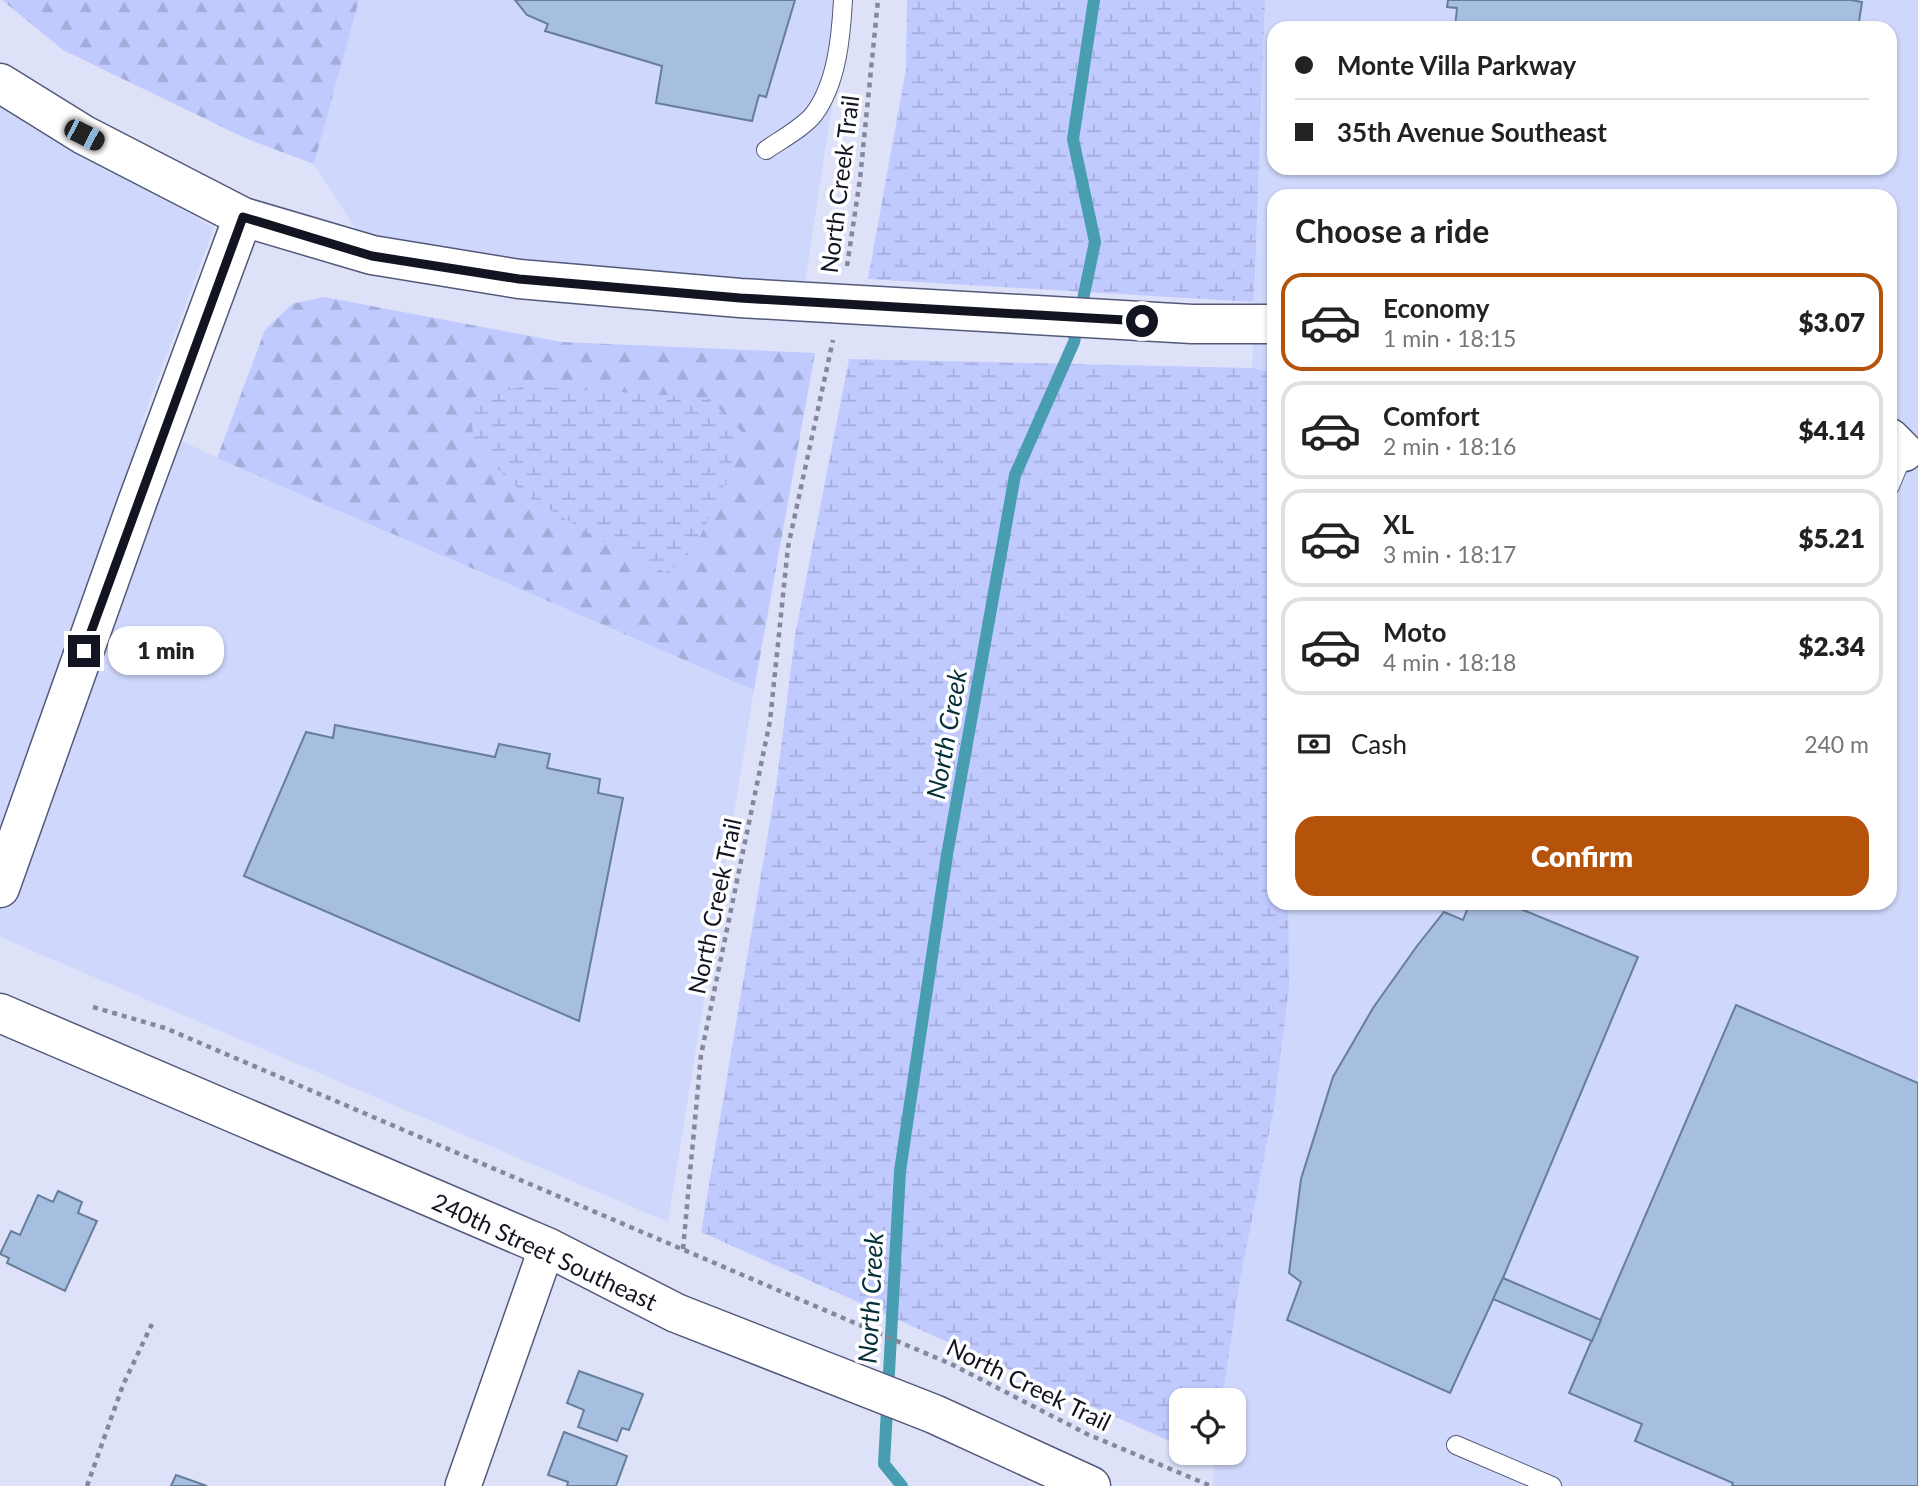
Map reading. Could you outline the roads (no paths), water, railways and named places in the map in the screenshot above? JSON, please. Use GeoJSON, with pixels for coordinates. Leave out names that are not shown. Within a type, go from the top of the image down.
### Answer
{"type":"FeatureCollection","features":[{"type":"Feature","properties":{"kind":"street"},"geometry":{"type":"LineString","coordinates":[[0,83],[84,135],[243,217],[372,256],[519,279],[740,298],[1192,324],[1267,324]]}},
{"type":"Feature","properties":{"kind":"street"},"geometry":{"type":"LineString","coordinates":[[0,888],[138,500],[243,217]]}},
{"type":"Feature","properties":{"kind":"street","name":"240th Street Southeast"},"geometry":{"type":"LineString","coordinates":[[0,1013],[547,1247],[676,1313],[807,1367],[934,1414],[1091,1486]]}},
{"type":"Feature","properties":{"kind":"street"},"geometry":{"type":"LineString","coordinates":[[464,1486],[547,1247]]}},
{"type":"Feature","properties":{"kind":"lane"},"geometry":{"type":"LineString","coordinates":[[766,150],[813,115],[828,85],[841,40],[843,0]]}},
{"type":"Feature","properties":{"kind":"lane"},"geometry":{"type":"LineString","coordinates":[[1456,1445],[1552,1486]]}},
{"type":"Feature","properties":{"kind":"waterway","name":"North Creek"},"geometry":{"type":"LineString","coordinates":[[902,1486],[884,1464],[900,1171],[947,855],[1015,475],[1074,342],[1095,242],[1073,139],[1094,0]]}}]}
